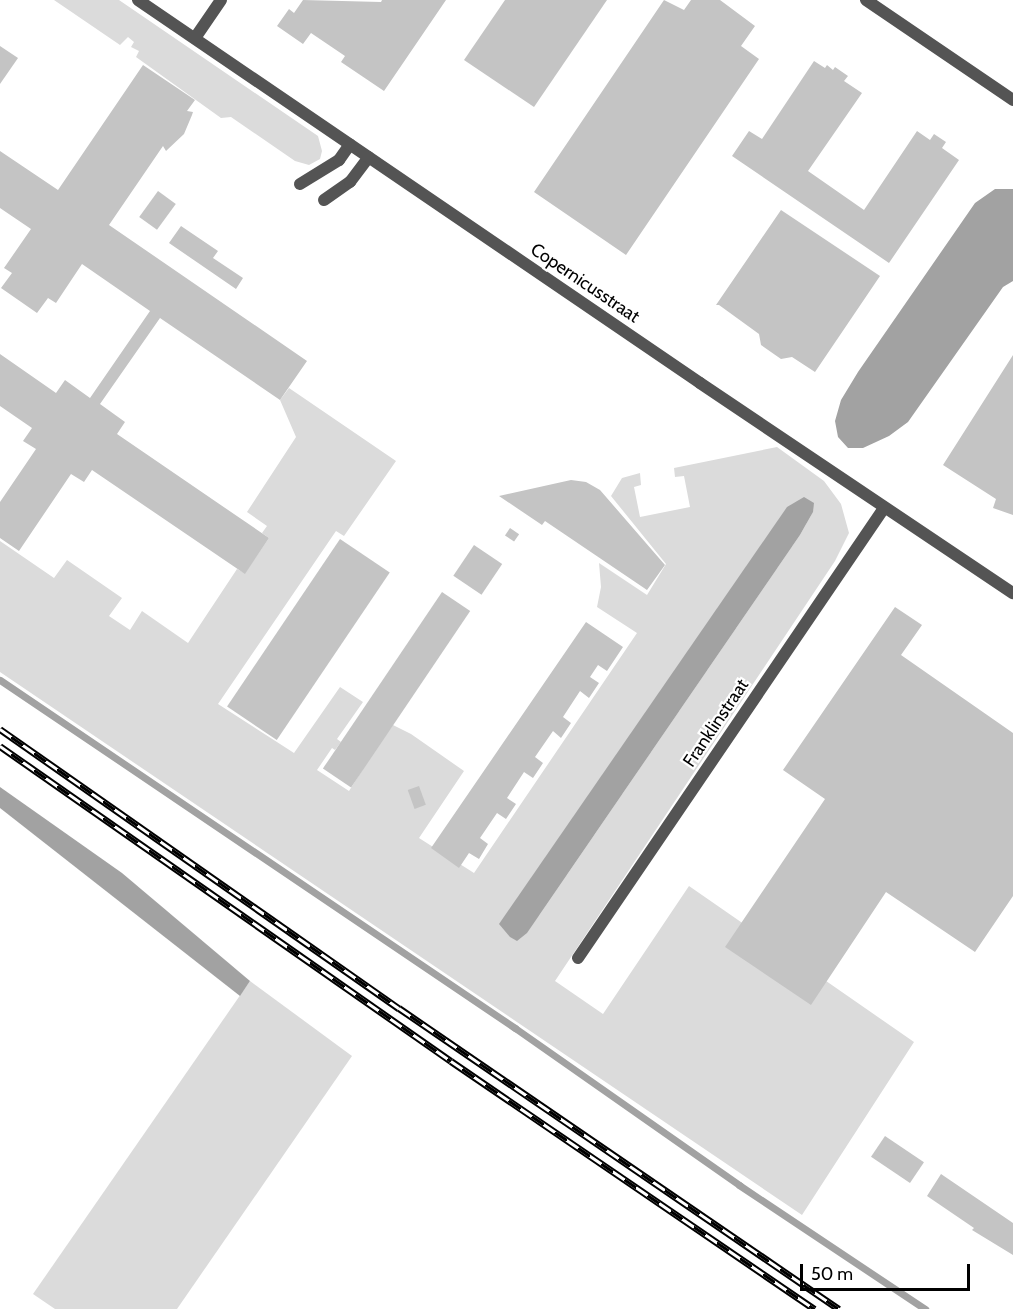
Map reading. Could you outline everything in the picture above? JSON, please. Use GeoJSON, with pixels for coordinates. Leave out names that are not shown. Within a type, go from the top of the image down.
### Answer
{"type":"FeatureCollection","features":[{"type":"Feature","properties":{"kind":"street","name":"Copernicusstraat"},"geometry":{"type":"LineString","coordinates":[[138,0],[884,508],[1013,593]]}},
{"type":"Feature","properties":{"kind":"street"},"geometry":{"type":"LineString","coordinates":[[195,38],[221,0]]}},
{"type":"Feature","properties":{"kind":"street"},"geometry":{"type":"LineString","coordinates":[[866,0],[1013,100]]}},
{"type":"Feature","properties":{"kind":"street"},"geometry":{"type":"LineString","coordinates":[[300,183],[339,160],[350,144]]}},
{"type":"Feature","properties":{"kind":"street"},"geometry":{"type":"LineString","coordinates":[[324,200],[350,182],[369,157]]}},
{"type":"Feature","properties":{"kind":"street","name":"Franklinstraat"},"geometry":{"type":"LineString","coordinates":[[578,958],[884,508]]}},
{"type":"Feature","properties":{"kind":"shaded area"},"geometry":{"type":"Polygon","coordinates":[[[54,0],[119,0],[318,136],[322,151],[320,159],[309,165],[295,161],[231,117],[221,118],[136,57],[139,51],[131,47],[134,42],[128,37],[120,45],[54,0]]]}},
{"type":"Feature","properties":{"kind":"shaded area"},"geometry":{"type":"Polygon","coordinates":[[[995,189],[1013,189],[1013,281],[1003,287],[908,422],[889,436],[863,448],[848,448],[838,437],[835,421],[841,400],[975,203],[995,189]]]}},
{"type":"Feature","properties":{"kind":"shaded area"},"geometry":{"type":"Polygon","coordinates":[[[289,388],[396,461],[344,536],[336,531],[218,704],[294,753],[340,687],[363,702],[337,739],[341,742],[335,750],[332,748],[317,770],[349,791],[363,769],[361,768],[393,725],[411,734],[464,771],[419,838],[474,873],[637,633],[597,607],[601,587],[599,563],[647,595],[666,564],[611,496],[622,478],[640,473],[641,485],[634,487],[640,517],[690,507],[684,476],[675,477],[674,468],[777,447],[824,481],[841,504],[849,533],[835,561],[555,981],[603,1014],[689,886],[914,1042],[802,1215],[0,672],[0,541],[54,578],[67,560],[122,598],[109,616],[130,630],[142,611],[188,643],[237,569],[245,573],[269,538],[262,533],[267,526],[247,512],[296,437],[280,400],[289,388]],[[813,512],[527,933],[800,535],[813,512]]]}},
{"type":"Feature","properties":{"kind":"shaded area"},"geometry":{"type":"Polygon","coordinates":[[[804,497],[814,503],[813,512],[800,535],[527,933],[517,941],[510,937],[499,924],[787,507],[804,497]]]}},
{"type":"Feature","properties":{"kind":"shaded area"},"geometry":{"type":"Polygon","coordinates":[[[0,787],[122,873],[250,981],[240,996],[0,808],[0,787]]]}},
{"type":"Feature","properties":{"kind":"shaded area"},"geometry":{"type":"Polygon","coordinates":[[[250,981],[352,1056],[177,1309],[55,1309],[33,1294],[250,981]]]}},
{"type":"Feature","properties":{"kind":"building"},"geometry":{"type":"Polygon","coordinates":[[[303,0],[381,2],[382,0],[446,0],[384,91],[341,62],[345,56],[311,33],[303,44],[277,26],[289,9],[294,13],[303,0]]]}},
{"type":"Feature","properties":{"kind":"building"},"geometry":{"type":"Polygon","coordinates":[[[505,0],[607,0],[534,107],[464,60],[505,0]]]}},
{"type":"Feature","properties":{"kind":"building"},"geometry":{"type":"Polygon","coordinates":[[[664,0],[684,10],[691,0],[720,0],[755,26],[741,46],[759,59],[626,255],[534,192],[664,0]]]}},
{"type":"Feature","properties":{"kind":"building"},"geometry":{"type":"Polygon","coordinates":[[[0,46],[18,58],[0,84],[0,46]]]}},
{"type":"Feature","properties":{"kind":"building"},"geometry":{"type":"Polygon","coordinates":[[[814,61],[825,68],[827,65],[833,70],[835,67],[848,76],[844,81],[862,93],[808,171],[864,210],[917,131],[930,140],[934,134],[946,142],[942,148],[959,160],[889,263],[732,156],[749,131],[762,139],[814,61]]]}},
{"type":"Feature","properties":{"kind":"building"},"geometry":{"type":"Polygon","coordinates":[[[143,65],[195,100],[187,111],[193,112],[184,134],[166,151],[163,146],[109,225],[307,361],[280,400],[160,318],[100,404],[125,422],[117,434],[269,538],[245,574],[92,470],[84,482],[71,474],[19,551],[0,538],[0,502],[36,449],[23,441],[32,428],[0,406],[0,354],[56,393],[65,380],[90,398],[150,311],[82,264],[56,303],[48,298],[37,313],[1,288],[12,273],[4,268],[31,229],[0,208],[0,151],[58,190],[143,65]]]}},
{"type":"Feature","properties":{"kind":"building"},"geometry":{"type":"Polygon","coordinates":[[[158,191],[176,204],[157,230],[139,217],[158,191]]]}},
{"type":"Feature","properties":{"kind":"building"},"geometry":{"type":"Polygon","coordinates":[[[781,210],[880,276],[815,372],[792,357],[781,359],[761,345],[759,334],[716,305],[781,210]]]}},
{"type":"Feature","properties":{"kind":"building"},"geometry":{"type":"Polygon","coordinates":[[[181,226],[218,251],[213,258],[243,278],[236,289],[169,243],[181,226]]]}},
{"type":"Feature","properties":{"kind":"building"},"geometry":{"type":"Polygon","coordinates":[[[1013,355],[1013,515],[993,508],[996,499],[943,465],[1013,355]]]}},
{"type":"Feature","properties":{"kind":"building"},"geometry":{"type":"Polygon","coordinates":[[[571,480],[586,482],[600,490],[665,565],[647,590],[545,521],[542,525],[499,496],[571,480]]]}},
{"type":"Feature","properties":{"kind":"building"},"geometry":{"type":"Polygon","coordinates":[[[510,528],[519,534],[514,542],[505,535],[510,528]]]}},
{"type":"Feature","properties":{"kind":"building"},"geometry":{"type":"Polygon","coordinates":[[[340,539],[390,573],[277,740],[227,706],[340,539]]]}},
{"type":"Feature","properties":{"kind":"building"},"geometry":{"type":"Polygon","coordinates":[[[474,545],[502,564],[481,595],[453,576],[474,545]]]}},
{"type":"Feature","properties":{"kind":"building"},"geometry":{"type":"Polygon","coordinates":[[[442,592],[470,611],[351,788],[323,769],[442,592]]]}},
{"type":"Feature","properties":{"kind":"building"},"geometry":{"type":"Polygon","coordinates":[[[895,607],[922,625],[901,655],[1013,733],[1013,896],[975,952],[886,892],[811,1005],[725,947],[825,799],[783,770],[895,607]]]}},
{"type":"Feature","properties":{"kind":"building"},"geometry":{"type":"Polygon","coordinates":[[[586,622],[623,647],[607,671],[598,665],[590,677],[599,683],[589,698],[580,691],[563,717],[571,723],[561,738],[553,731],[535,757],[543,763],[533,778],[524,772],[507,798],[516,804],[506,819],[497,813],[480,838],[488,844],[479,859],[469,853],[459,868],[431,848],[586,622]]]}},
{"type":"Feature","properties":{"kind":"building"},"geometry":{"type":"Polygon","coordinates":[[[419,786],[426,805],[415,809],[408,790],[419,786]]]}},
{"type":"Feature","properties":{"kind":"building"},"geometry":{"type":"Polygon","coordinates":[[[885,1136],[924,1162],[910,1183],[871,1157],[885,1136]]]}},
{"type":"Feature","properties":{"kind":"building"},"geometry":{"type":"Polygon","coordinates":[[[941,1174],[1013,1223],[1013,1255],[972,1230],[974,1228],[927,1196],[941,1174]]]}},
{"type":"Feature","properties":{"kind":"waterway"},"geometry":{"type":"LineString","coordinates":[[0,680],[515,1028],[739,1185],[925,1309]]}},
{"type":"Feature","properties":{"kind":"railway"},"geometry":{"type":"LineString","coordinates":[[0,729],[399,1008],[839,1309]]}},
{"type":"Feature","properties":{"kind":"railway"},"geometry":{"type":"LineString","coordinates":[[0,746],[451,1061],[814,1309]]}}]}
